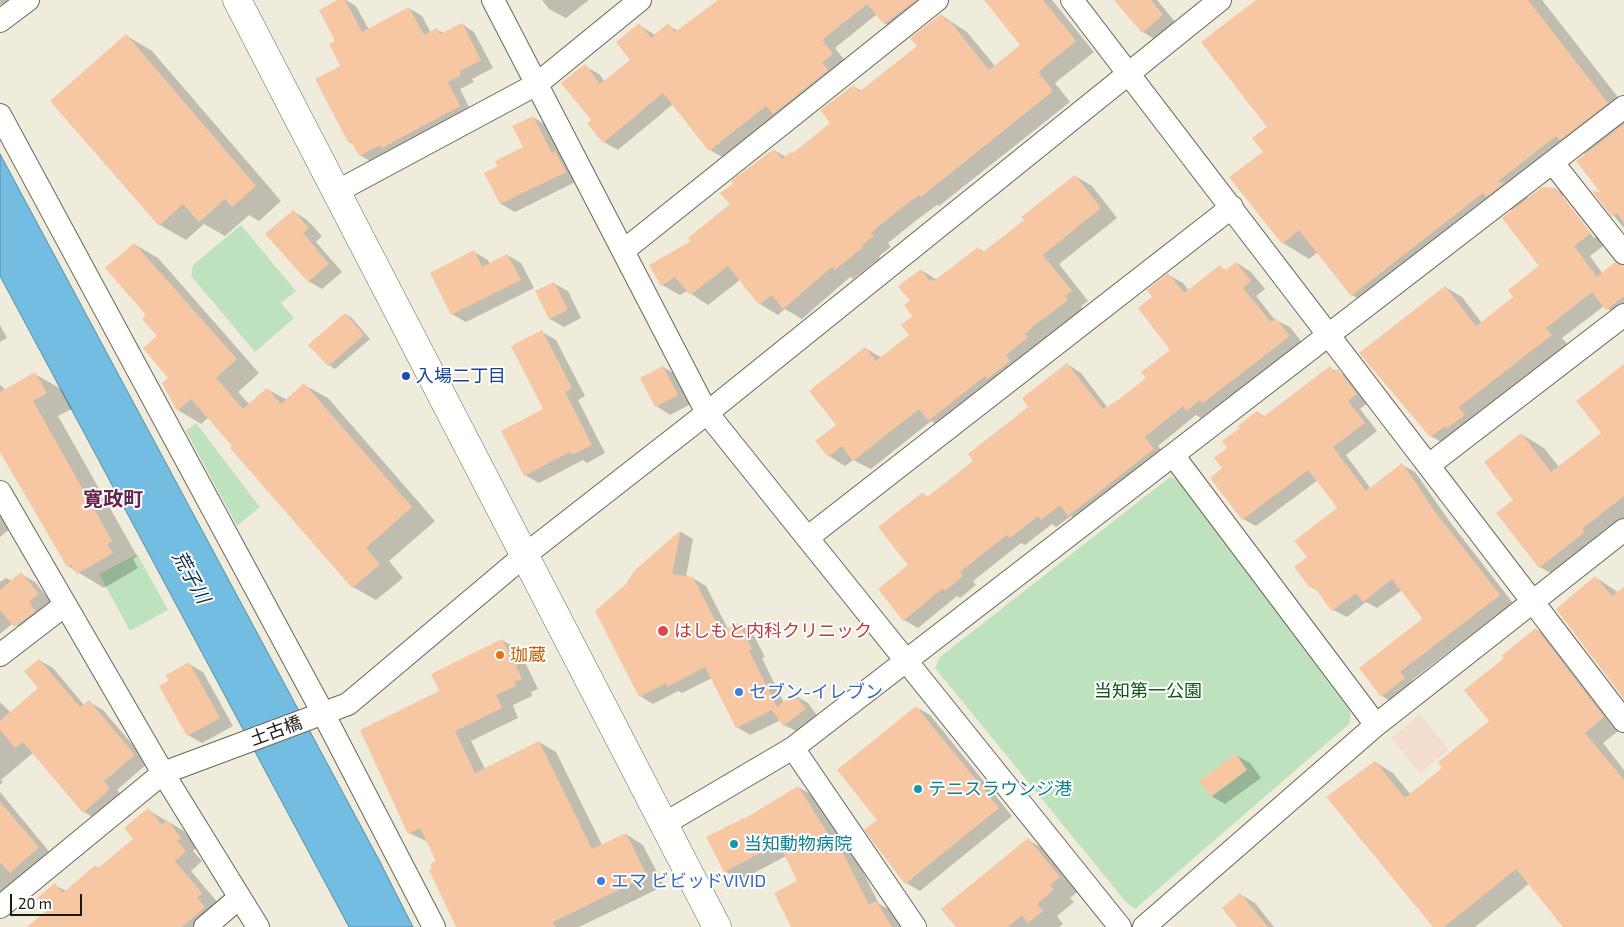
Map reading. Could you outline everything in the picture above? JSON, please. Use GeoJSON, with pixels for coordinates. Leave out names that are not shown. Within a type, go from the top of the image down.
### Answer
{"type":"FeatureCollection","features":[{"type":"Feature","properties":{"kind":"street"},"geometry":{"type":"LineString","coordinates":[[0,21],[28,0]]}},
{"type":"Feature","properties":{"kind":"street"},"geometry":{"type":"LineString","coordinates":[[236,0],[717,927]]}},
{"type":"Feature","properties":{"kind":"street"},"geometry":{"type":"LineString","coordinates":[[493,0],[707,413],[1120,927]]}},
{"type":"Feature","properties":{"kind":"street"},"geometry":{"type":"LineString","coordinates":[[336,192],[537,84],[640,0]]}},
{"type":"Feature","properties":{"kind":"street"},"geometry":{"type":"LineString","coordinates":[[623,251],[937,0]]}},
{"type":"Feature","properties":{"kind":"street"},"geometry":{"type":"LineString","coordinates":[[1072,0],[1624,721]]}},
{"type":"Feature","properties":{"kind":"street","name":"土古橋"},"geometry":{"type":"LineString","coordinates":[[0,907],[163,773],[348,704],[525,556],[707,413],[1220,0]]}},
{"type":"Feature","properties":{"kind":"street"},"geometry":{"type":"LineString","coordinates":[[664,824],[792,748],[1624,107]]}},
{"type":"Feature","properties":{"kind":"street"},"geometry":{"type":"LineString","coordinates":[[0,115],[317,715],[434,927]]}},
{"type":"Feature","properties":{"kind":"street"},"geometry":{"type":"LineString","coordinates":[[1552,163],[1624,253]]}},
{"type":"Feature","properties":{"kind":"street"},"geometry":{"type":"LineString","coordinates":[[808,538],[1232,207]]}},
{"type":"Feature","properties":{"kind":"street"},"geometry":{"type":"LineString","coordinates":[[1429,465],[1624,315]]}},
{"type":"Feature","properties":{"kind":"street"},"geometry":{"type":"LineString","coordinates":[[1173,456],[1376,725]]}},
{"type":"Feature","properties":{"kind":"street"},"geometry":{"type":"LineString","coordinates":[[0,492],[163,773],[258,927]]}},
{"type":"Feature","properties":{"kind":"street"},"geometry":{"type":"LineString","coordinates":[[1144,927],[1376,725],[1624,530]]}},
{"type":"Feature","properties":{"kind":"street"},"geometry":{"type":"LineString","coordinates":[[0,656],[65,605]]}},
{"type":"Feature","properties":{"kind":"street"},"geometry":{"type":"LineString","coordinates":[[792,748],[914,927]]}},
{"type":"Feature","properties":{"kind":"street"},"geometry":{"type":"LineString","coordinates":[[205,927],[240,898]]}},
{"type":"Feature","properties":{"kind":"shaded area"},"geometry":{"type":"Polygon","coordinates":[[[1420,714],[1449,750],[1420,773],[1391,738],[1420,714]]]}},
{"type":"Feature","properties":{"kind":"green space"},"geometry":{"type":"Polygon","coordinates":[[[241,225],[296,291],[281,303],[294,318],[255,352],[191,276],[193,265],[241,225]]]}},
{"type":"Feature","properties":{"kind":"green space"},"geometry":{"type":"Polygon","coordinates":[[[196,423],[260,507],[237,526],[186,431],[196,423]]]}},
{"type":"Feature","properties":{"kind":"green space","name":"当知第一公園"},"geometry":{"type":"Polygon","coordinates":[[[1170,477],[1178,480],[1350,711],[1350,723],[1135,909],[1126,902],[935,668],[940,657],[1170,477]]]}},
{"type":"Feature","properties":{"kind":"green space"},"geometry":{"type":"Polygon","coordinates":[[[137,554],[168,610],[130,631],[99,574],[137,554]]]}},
{"type":"Feature","properties":{"kind":"water","name":"荒子川"},"geometry":{"type":"Polygon","coordinates":[[[0,154],[379,860],[413,927],[349,927],[0,276],[0,154]]]}},
{"type":"Feature","properties":{"kind":"building"},"geometry":{"type":"Polygon","coordinates":[[[337,0],[345,0],[362,32],[409,7],[424,35],[437,28],[440,34],[462,23],[481,60],[460,71],[461,75],[448,82],[460,106],[382,148],[380,145],[359,156],[351,141],[348,142],[315,79],[340,66],[329,44],[335,41],[319,10],[337,0]]]}},
{"type":"Feature","properties":{"kind":"building"},"geometry":{"type":"Polygon","coordinates":[[[718,0],[916,0],[884,24],[867,4],[822,40],[833,54],[822,62],[828,70],[773,114],[766,106],[709,151],[663,93],[603,143],[587,123],[591,120],[561,83],[585,64],[600,84],[630,60],[616,42],[639,23],[651,38],[668,23],[675,32],[718,0]]]}},
{"type":"Feature","properties":{"kind":"building"},"geometry":{"type":"Polygon","coordinates":[[[984,0],[1043,0],[1076,41],[1038,72],[1053,91],[921,197],[919,195],[900,209],[871,233],[874,236],[862,245],[863,247],[835,270],[832,267],[783,309],[772,295],[759,305],[728,266],[690,295],[675,277],[661,286],[649,265],[691,241],[688,238],[730,204],[720,193],[733,184],[731,181],[774,149],[782,159],[791,152],[793,153],[830,123],[820,110],[854,85],[859,92],[917,46],[910,38],[941,14],[947,22],[949,20],[989,70],[1020,45],[984,0]]]}},
{"type":"Feature","properties":{"kind":"building"},"geometry":{"type":"Polygon","coordinates":[[[1114,0],[1151,0],[1163,15],[1142,33],[1114,0]]]}},
{"type":"Feature","properties":{"kind":"building"},"geometry":{"type":"Polygon","coordinates":[[[1256,0],[1528,0],[1608,103],[1560,140],[1556,136],[1497,182],[1504,183],[1486,197],[1483,193],[1351,296],[1299,230],[1282,244],[1229,177],[1263,152],[1252,138],[1267,127],[1201,42],[1256,0]]]}},
{"type":"Feature","properties":{"kind":"building"},"geometry":{"type":"Polygon","coordinates":[[[126,34],[256,186],[232,207],[225,199],[199,222],[183,204],[159,226],[50,101],[126,34]]]}},
{"type":"Feature","properties":{"kind":"building"},"geometry":{"type":"Polygon","coordinates":[[[533,116],[552,153],[555,151],[566,172],[500,204],[484,173],[498,166],[495,161],[523,147],[512,126],[533,116]]]}},
{"type":"Feature","properties":{"kind":"building"},"geometry":{"type":"Polygon","coordinates":[[[1624,124],[1624,223],[1617,213],[1612,217],[1592,191],[1600,192],[1576,161],[1624,124]]]}},
{"type":"Feature","properties":{"kind":"building"},"geometry":{"type":"Polygon","coordinates":[[[1075,175],[1101,208],[1043,255],[1072,291],[1065,296],[1068,300],[1025,334],[1028,337],[1006,355],[1010,361],[987,379],[985,376],[928,421],[919,409],[853,461],[842,446],[828,457],[815,441],[836,425],[809,391],[865,347],[876,361],[909,335],[901,325],[912,316],[904,305],[910,301],[898,286],[921,269],[930,281],[933,279],[934,281],[978,247],[982,253],[1024,220],[1021,217],[1075,175]]]}},
{"type":"Feature","properties":{"kind":"building"},"geometry":{"type":"Polygon","coordinates":[[[1542,187],[1556,188],[1591,233],[1574,246],[1597,277],[1615,262],[1624,266],[1624,296],[1606,310],[1592,292],[1546,328],[1552,335],[1459,407],[1465,415],[1430,437],[1359,353],[1445,286],[1476,326],[1513,297],[1508,290],[1539,266],[1502,218],[1542,187]]]}},
{"type":"Feature","properties":{"kind":"building"},"geometry":{"type":"Polygon","coordinates":[[[293,210],[309,228],[303,233],[329,264],[308,282],[265,234],[293,210]]]}},
{"type":"Feature","properties":{"kind":"building"},"geometry":{"type":"Polygon","coordinates":[[[134,243],[237,359],[216,378],[243,409],[267,388],[281,404],[304,383],[412,507],[366,548],[380,564],[352,588],[230,448],[232,446],[191,399],[177,411],[162,383],[168,378],[143,348],[157,336],[142,319],[146,315],[105,268],[134,243]]]}},
{"type":"Feature","properties":{"kind":"building"},"geometry":{"type":"Polygon","coordinates":[[[474,250],[482,267],[507,254],[521,280],[451,315],[430,273],[474,250]]]}},
{"type":"Feature","properties":{"kind":"building"},"geometry":{"type":"Polygon","coordinates":[[[1236,262],[1251,281],[1243,288],[1271,322],[1276,318],[1290,336],[1203,403],[1200,400],[1186,411],[1183,406],[1145,437],[1154,449],[1068,516],[1060,505],[1041,520],[1038,516],[1010,538],[1007,535],[960,572],[963,576],[945,591],[943,588],[903,621],[878,589],[908,565],[878,527],[923,492],[927,497],[973,461],[968,454],[1028,407],[1022,398],[1067,363],[1103,409],[1118,400],[1146,378],[1141,372],[1170,350],[1138,308],[1152,297],[1147,290],[1168,273],[1184,293],[1220,265],[1224,271],[1236,262]]]}},
{"type":"Feature","properties":{"kind":"building"},"geometry":{"type":"Polygon","coordinates":[[[554,282],[568,310],[549,319],[535,291],[554,282]]]}},
{"type":"Feature","properties":{"kind":"building"},"geometry":{"type":"Polygon","coordinates":[[[345,313],[364,335],[328,366],[308,345],[345,313]]]}},
{"type":"Feature","properties":{"kind":"building"},"geometry":{"type":"Polygon","coordinates":[[[542,330],[572,388],[565,392],[592,445],[572,455],[570,452],[524,476],[501,431],[543,409],[511,346],[542,330]]]}},
{"type":"Feature","properties":{"kind":"building"},"geometry":{"type":"Polygon","coordinates":[[[1624,364],[1624,496],[1582,529],[1585,532],[1539,568],[1496,513],[1513,500],[1484,462],[1521,433],[1551,472],[1601,433],[1576,401],[1624,364]]]}},
{"type":"Feature","properties":{"kind":"building"},"geometry":{"type":"Polygon","coordinates":[[[663,366],[678,395],[655,407],[640,378],[663,366]]]}},
{"type":"Feature","properties":{"kind":"building"},"geometry":{"type":"Polygon","coordinates":[[[1330,366],[1334,372],[1338,369],[1357,394],[1348,401],[1365,423],[1333,447],[1366,491],[1402,463],[1436,513],[1500,595],[1400,672],[1405,678],[1381,697],[1359,668],[1422,619],[1392,579],[1363,602],[1356,593],[1332,611],[1313,586],[1310,588],[1294,567],[1307,557],[1294,541],[1337,508],[1333,502],[1308,470],[1242,520],[1210,478],[1222,468],[1214,458],[1227,448],[1222,441],[1240,428],[1238,426],[1257,411],[1263,417],[1330,366]]]}},
{"type":"Feature","properties":{"kind":"building"},"geometry":{"type":"Polygon","coordinates":[[[35,372],[47,393],[33,401],[112,541],[107,544],[113,553],[77,574],[71,565],[67,567],[0,452],[0,392],[35,372]]]}},
{"type":"Feature","properties":{"kind":"building","name":"はしもと内科クリニック"},"geometry":{"type":"Polygon","coordinates":[[[681,530],[672,574],[693,577],[721,632],[739,623],[752,649],[749,651],[777,707],[794,694],[806,709],[783,726],[772,710],[736,728],[705,667],[667,687],[666,683],[639,697],[595,611],[625,585],[635,570],[681,530]]]}},
{"type":"Feature","properties":{"kind":"building"},"geometry":{"type":"Polygon","coordinates":[[[21,572],[39,594],[29,602],[36,611],[14,627],[0,610],[0,590],[21,572]]]}},
{"type":"Feature","properties":{"kind":"building"},"geometry":{"type":"Polygon","coordinates":[[[1595,576],[1612,596],[1624,587],[1624,699],[1556,609],[1595,576]]]}},
{"type":"Feature","properties":{"kind":"building"},"geometry":{"type":"Polygon","coordinates":[[[1536,628],[1604,717],[1585,733],[1624,780],[1624,927],[1563,927],[1516,869],[1444,927],[1433,927],[1326,797],[1375,761],[1405,798],[1442,768],[1438,762],[1489,721],[1464,690],[1504,658],[1501,656],[1536,628]]]}},
{"type":"Feature","properties":{"kind":"building"},"geometry":{"type":"Polygon","coordinates":[[[502,639],[522,679],[514,682],[516,686],[496,695],[502,708],[455,731],[475,773],[539,741],[592,849],[626,833],[647,876],[553,922],[556,927],[456,927],[429,870],[432,868],[430,864],[436,861],[420,828],[408,834],[360,730],[439,691],[431,674],[502,639]]]}},
{"type":"Feature","properties":{"kind":"building"},"geometry":{"type":"Polygon","coordinates":[[[39,659],[80,707],[89,700],[135,755],[104,781],[110,789],[83,813],[23,742],[15,748],[0,730],[0,721],[38,688],[24,671],[39,659]]]}},
{"type":"Feature","properties":{"kind":"building"},"geometry":{"type":"Polygon","coordinates":[[[189,662],[220,718],[187,736],[159,686],[168,681],[166,675],[189,662]]]}},
{"type":"Feature","properties":{"kind":"building","name":"テニスラウンジ港"},"geometry":{"type":"Polygon","coordinates":[[[916,706],[999,808],[905,884],[864,830],[877,820],[837,770],[916,706]]]}},
{"type":"Feature","properties":{"kind":"building"},"geometry":{"type":"Polygon","coordinates":[[[1236,754],[1247,770],[1211,797],[1199,781],[1236,754]]]}},
{"type":"Feature","properties":{"kind":"building"},"geometry":{"type":"Polygon","coordinates":[[[798,786],[830,837],[834,835],[869,905],[876,901],[892,927],[791,927],[774,893],[797,881],[779,843],[724,872],[706,837],[744,819],[798,786]]]}},
{"type":"Feature","properties":{"kind":"building"},"geometry":{"type":"Polygon","coordinates":[[[0,802],[39,847],[10,873],[0,862],[0,802]]]}},
{"type":"Feature","properties":{"kind":"building"},"geometry":{"type":"Polygon","coordinates":[[[148,808],[162,825],[167,820],[181,838],[177,841],[186,851],[175,861],[202,893],[197,898],[205,907],[182,927],[27,927],[46,911],[36,899],[55,883],[63,893],[95,865],[98,868],[133,839],[124,828],[148,808]]]}},
{"type":"Feature","properties":{"kind":"building"},"geometry":{"type":"Polygon","coordinates":[[[1028,838],[1060,877],[1050,885],[1054,889],[1037,904],[1043,911],[1028,923],[1022,915],[1008,927],[956,927],[941,909],[1028,838]]]}},
{"type":"Feature","properties":{"kind":"building"},"geometry":{"type":"Polygon","coordinates":[[[1240,893],[1268,927],[1237,927],[1222,908],[1240,893]]]}},
{"type":"Feature","properties":{"kind":"place","name":"入場二丁目"},"geometry":{"type":"Point","coordinates":[406,376]}},
{"type":"Feature","properties":{"kind":"place","name":"はしもと内科クリニック"},"geometry":{"type":"Point","coordinates":[663,631]}},
{"type":"Feature","properties":{"kind":"place","name":"珈蔵"},"geometry":{"type":"Point","coordinates":[500,655]}},
{"type":"Feature","properties":{"kind":"place","name":"セブン-イレブン"},"geometry":{"type":"Point","coordinates":[739,692]}},
{"type":"Feature","properties":{"kind":"place","name":"テニスラウンジ港"},"geometry":{"type":"Point","coordinates":[918,789]}},
{"type":"Feature","properties":{"kind":"place","name":"当知動物病院"},"geometry":{"type":"Point","coordinates":[734,844]}},
{"type":"Feature","properties":{"kind":"place","name":"エマ ビビッドVIVID"},"geometry":{"type":"Point","coordinates":[601,881]}},
{"type":"Feature","properties":{"kind":"district","name":"寛政町"},"geometry":{"type":"Point","coordinates":[113,499]}}]}
